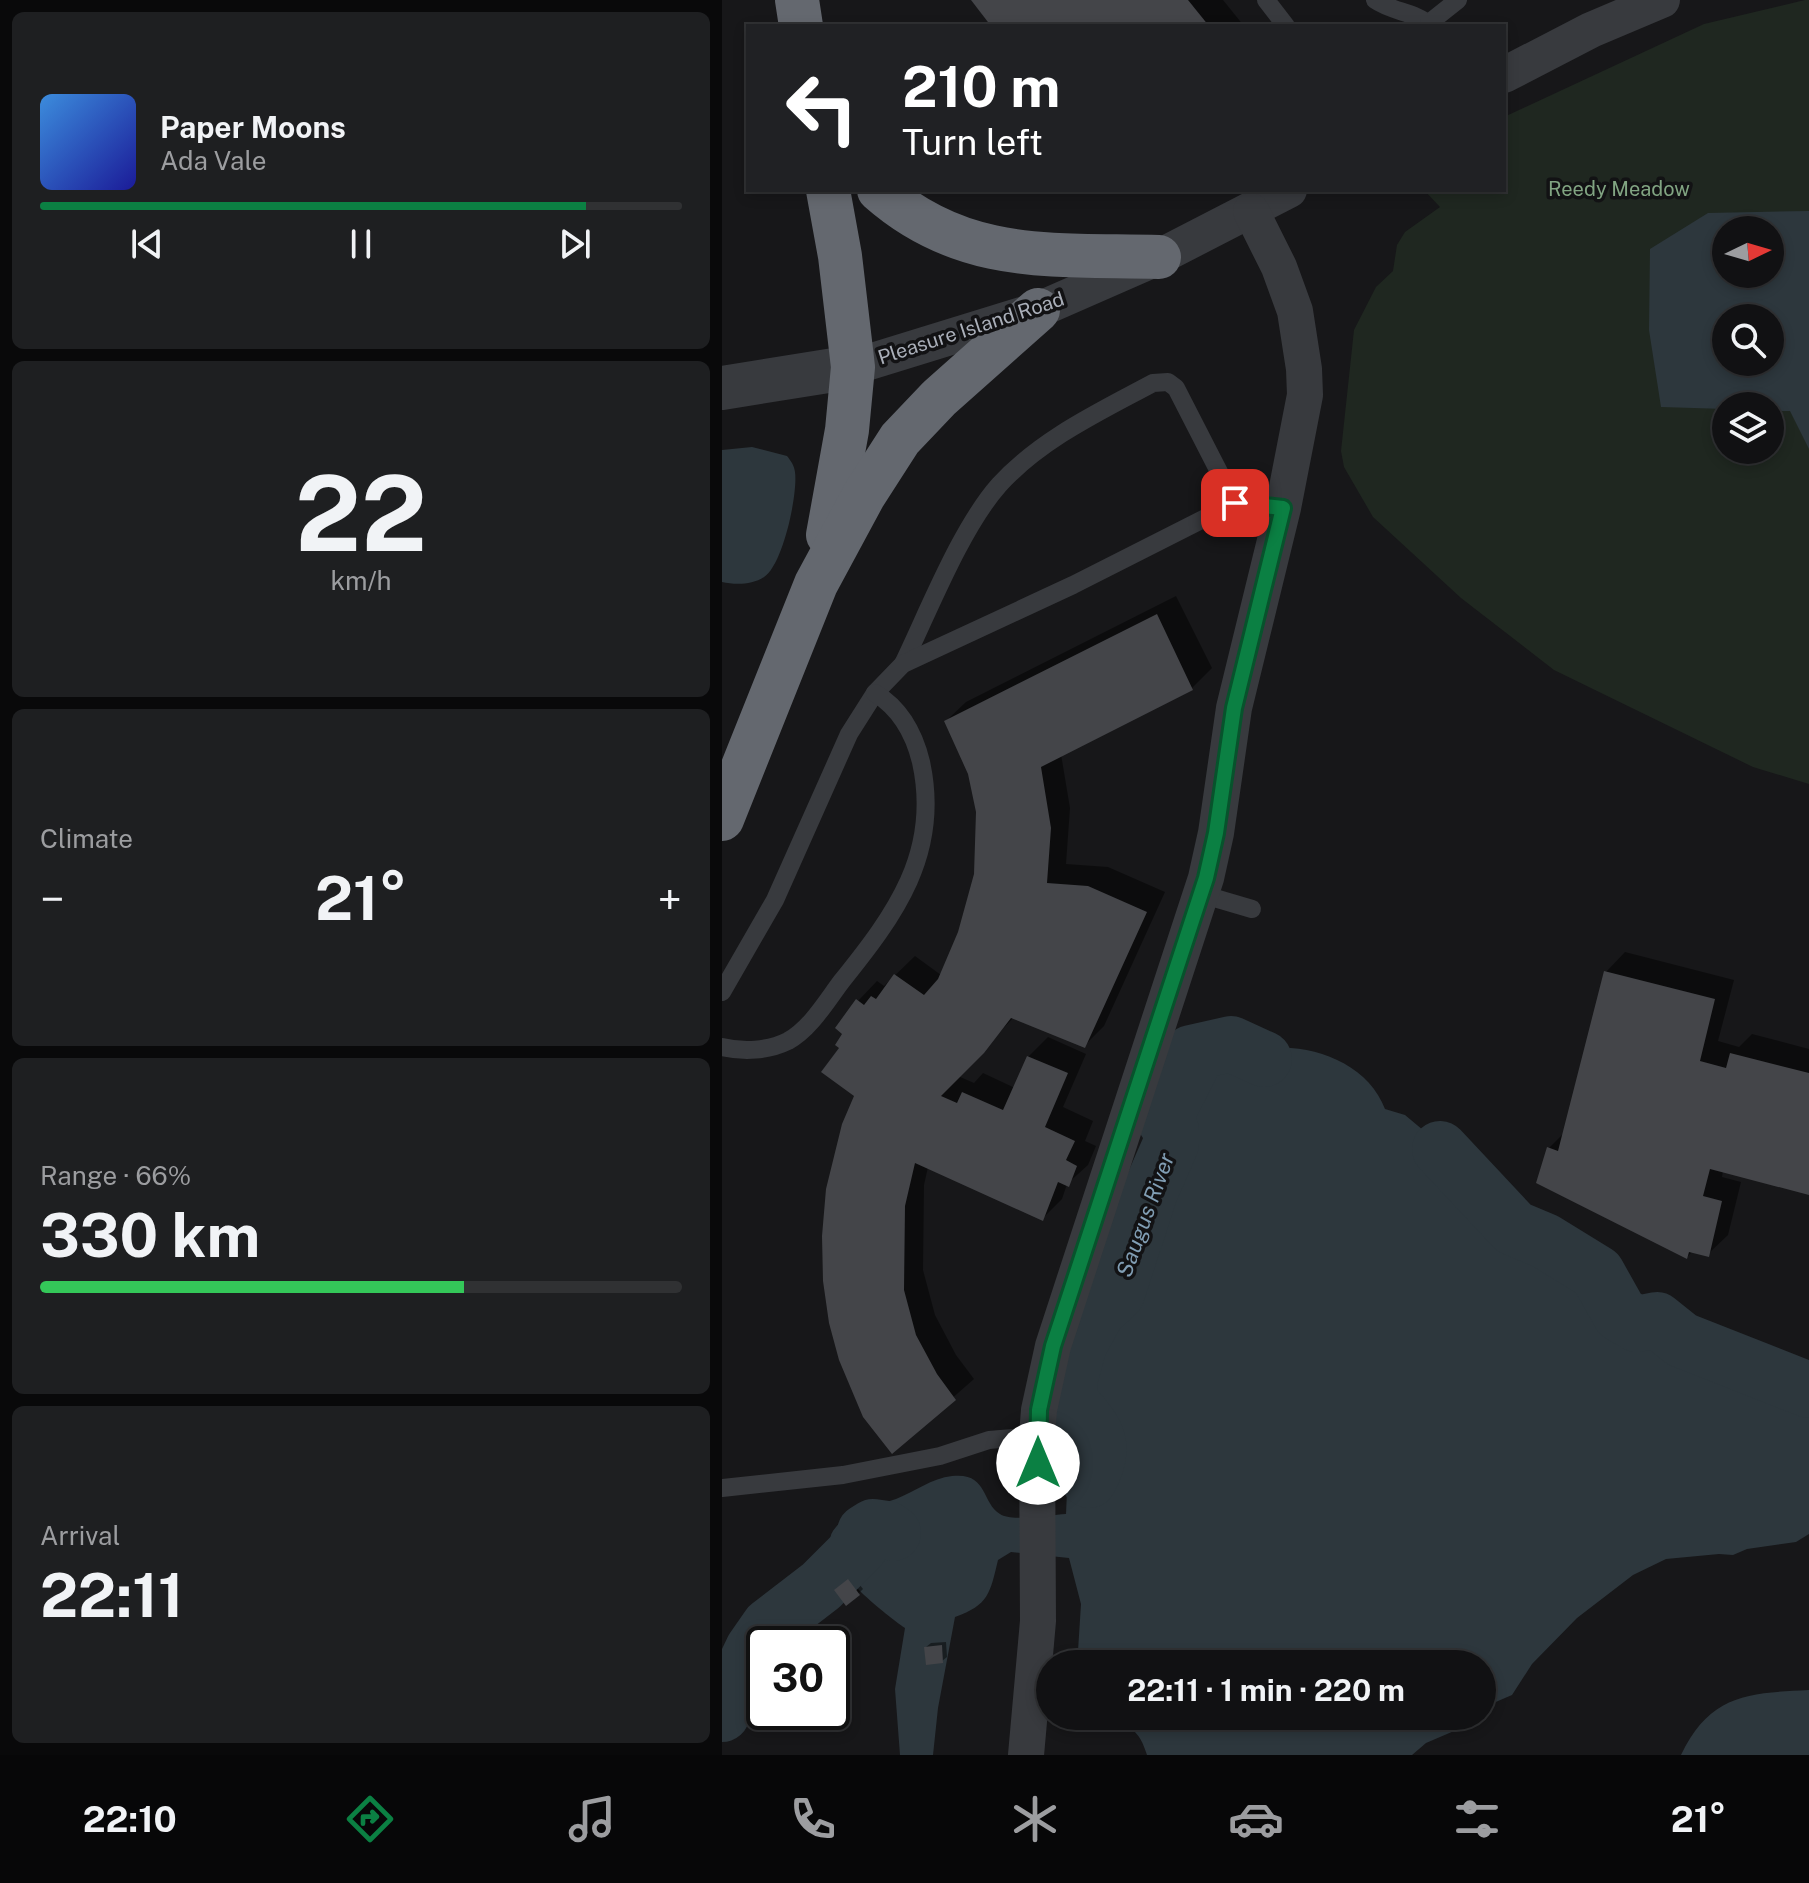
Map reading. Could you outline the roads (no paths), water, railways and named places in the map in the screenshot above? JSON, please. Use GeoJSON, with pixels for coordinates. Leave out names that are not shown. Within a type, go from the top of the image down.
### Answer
{"type":"FeatureCollection","features":[{"type":"Feature","properties":{"kind":"highway"},"geometry":{"type":"LineString","coordinates":[[797,0],[801,24]]}},
{"type":"Feature","properties":{"kind":"highway"},"geometry":{"type":"LineString","coordinates":[[816,584],[847,430],[853,367],[840,256],[828,192]]}},
{"type":"Feature","properties":{"kind":"highway"},"geometry":{"type":"LineString","coordinates":[[881,192],[934,230],[982,245],[1037,253],[1159,257]]}},
{"type":"Feature","properties":{"kind":"highway"},"geometry":{"type":"LineString","coordinates":[[722,819],[816,584],[864,495],[900,439],[939,398],[1038,310]]}},
{"type":"Feature","properties":{"kind":"street"},"geometry":{"type":"LineString","coordinates":[[1506,74],[1609,10],[1654,1]]}},
{"type":"Feature","properties":{"kind":"street","name":"Pleasure Island Road"},"geometry":{"type":"LineString","coordinates":[[722,388],[853,367],[1038,310],[1159,257],[1285,192]]}},
{"type":"Feature","properties":{"kind":"street"},"geometry":{"type":"LineString","coordinates":[[1026,1755],[1038,1621],[1039,1410],[1053,1346],[1201,894],[1216,833],[1234,708],[1301,424],[1305,395],[1304,369],[1295,311],[1287,286],[1251,211]]}},
{"type":"Feature","properties":{"kind":"lane"},"geometry":{"type":"LineString","coordinates":[[1266,0],[1284,24]]}},
{"type":"Feature","properties":{"kind":"lane"},"geometry":{"type":"LineString","coordinates":[[1375,0],[1430,24],[1458,0]]}},
{"type":"Feature","properties":{"kind":"lane"},"geometry":{"type":"LineString","coordinates":[[722,992],[775,900],[849,734],[875,693],[903,664],[979,511],[1016,468],[1054,439],[1153,383],[1168,382],[1176,388],[1235,503]]}},
{"type":"Feature","properties":{"kind":"lane"},"geometry":{"type":"LineString","coordinates":[[903,664],[1073,585],[1235,503],[1283,508]]}},
{"type":"Feature","properties":{"kind":"lane"},"geometry":{"type":"LineString","coordinates":[[722,1047],[761,1049],[788,1041],[797,1034],[861,958],[888,919],[916,867],[926,815],[920,759],[909,728],[897,709],[875,693]]}},
{"type":"Feature","properties":{"kind":"lane"},"geometry":{"type":"LineString","coordinates":[[1201,894],[1252,909]]}},
{"type":"Feature","properties":{"kind":"lane"},"geometry":{"type":"LineString","coordinates":[[722,1488],[843,1475],[940,1456],[989,1440],[1037,1436]]}},
{"type":"Feature","properties":{"kind":"water"},"geometry":{"type":"Polygon","coordinates":[[[1809,211],[1809,449],[1790,411],[1784,411],[1784,392],[1712,392],[1712,409],[1661,407],[1649,330],[1650,249],[1708,213],[1809,211]]]}},
{"type":"Feature","properties":{"kind":"water"},"geometry":{"type":"Polygon","coordinates":[[[752,447],[787,456],[791,461],[795,470],[792,512],[783,544],[771,570],[754,582],[732,584],[722,582],[722,450],[752,447]]]}},
{"type":"Feature","properties":{"kind":"water"},"geometry":{"type":"Polygon","coordinates":[[[1237,1037],[1260,1050],[1297,1048],[1333,1058],[1350,1067],[1377,1093],[1385,1109],[1405,1115],[1454,1156],[1493,1182],[1496,1215],[1517,1239],[1622,1304],[1639,1311],[1656,1324],[1664,1338],[1677,1348],[1732,1371],[1774,1394],[1809,1404],[1809,1534],[1796,1542],[1747,1549],[1733,1555],[1666,1559],[1633,1575],[1577,1618],[1532,1664],[1512,1695],[1496,1702],[1496,1650],[1078,1650],[1081,1604],[1069,1558],[1011,1552],[998,1560],[990,1589],[981,1602],[955,1617],[938,1708],[933,1755],[900,1755],[895,1689],[905,1628],[852,1583],[832,1553],[830,1539],[842,1521],[856,1513],[896,1499],[937,1479],[952,1476],[964,1476],[978,1483],[994,1509],[1006,1516],[1022,1518],[1066,1514],[1067,1491],[1080,1472],[1080,1458],[1074,1442],[1096,1313],[1122,1251],[1127,1220],[1143,1193],[1148,1175],[1172,1126],[1193,1051],[1215,1041],[1237,1037]]]}},
{"type":"Feature","properties":{"kind":"water"},"geometry":{"type":"Polygon","coordinates":[[[1809,1690],[1809,1755],[1681,1755],[1692,1735],[1718,1708],[1749,1696],[1809,1690]]]}},
{"type":"Feature","properties":{"kind":"water"},"geometry":{"type":"Polygon","coordinates":[[[1132,1730],[1456,1730],[1426,1743],[1412,1755],[1147,1755],[1132,1730]]]}},
{"type":"Feature","properties":{"kind":"waterway","name":"Saugus River"},"geometry":{"type":"LineString","coordinates":[[1089,1480],[1098,1456],[1098,1446],[1092,1428],[1069,1400],[1070,1378],[1079,1345],[1097,1312],[1117,1293],[1150,1192],[1171,1144],[1171,1130],[1164,1119],[1190,1068],[1191,1053],[1231,1044],[1264,1059]]}},
{"type":"Feature","properties":{"kind":"waterway","name":"Saugus River"},"geometry":{"type":"LineString","coordinates":[[1440,1149],[1514,1228],[1545,1241],[1597,1273],[1620,1314],[1637,1324],[1657,1320],[1682,1340],[1809,1390]]}},
{"type":"Feature","properties":{"kind":"waterway","name":"Saugus River"},"geometry":{"type":"LineString","coordinates":[[722,1714],[753,1649],[769,1626],[821,1586],[860,1547],[865,1532],[873,1527],[893,1533]]}},
{"type":"Feature","properties":{"kind":"park label","name":"Reedy Meadow"},"geometry":{"type":"Point","coordinates":[1619,189]}}]}
